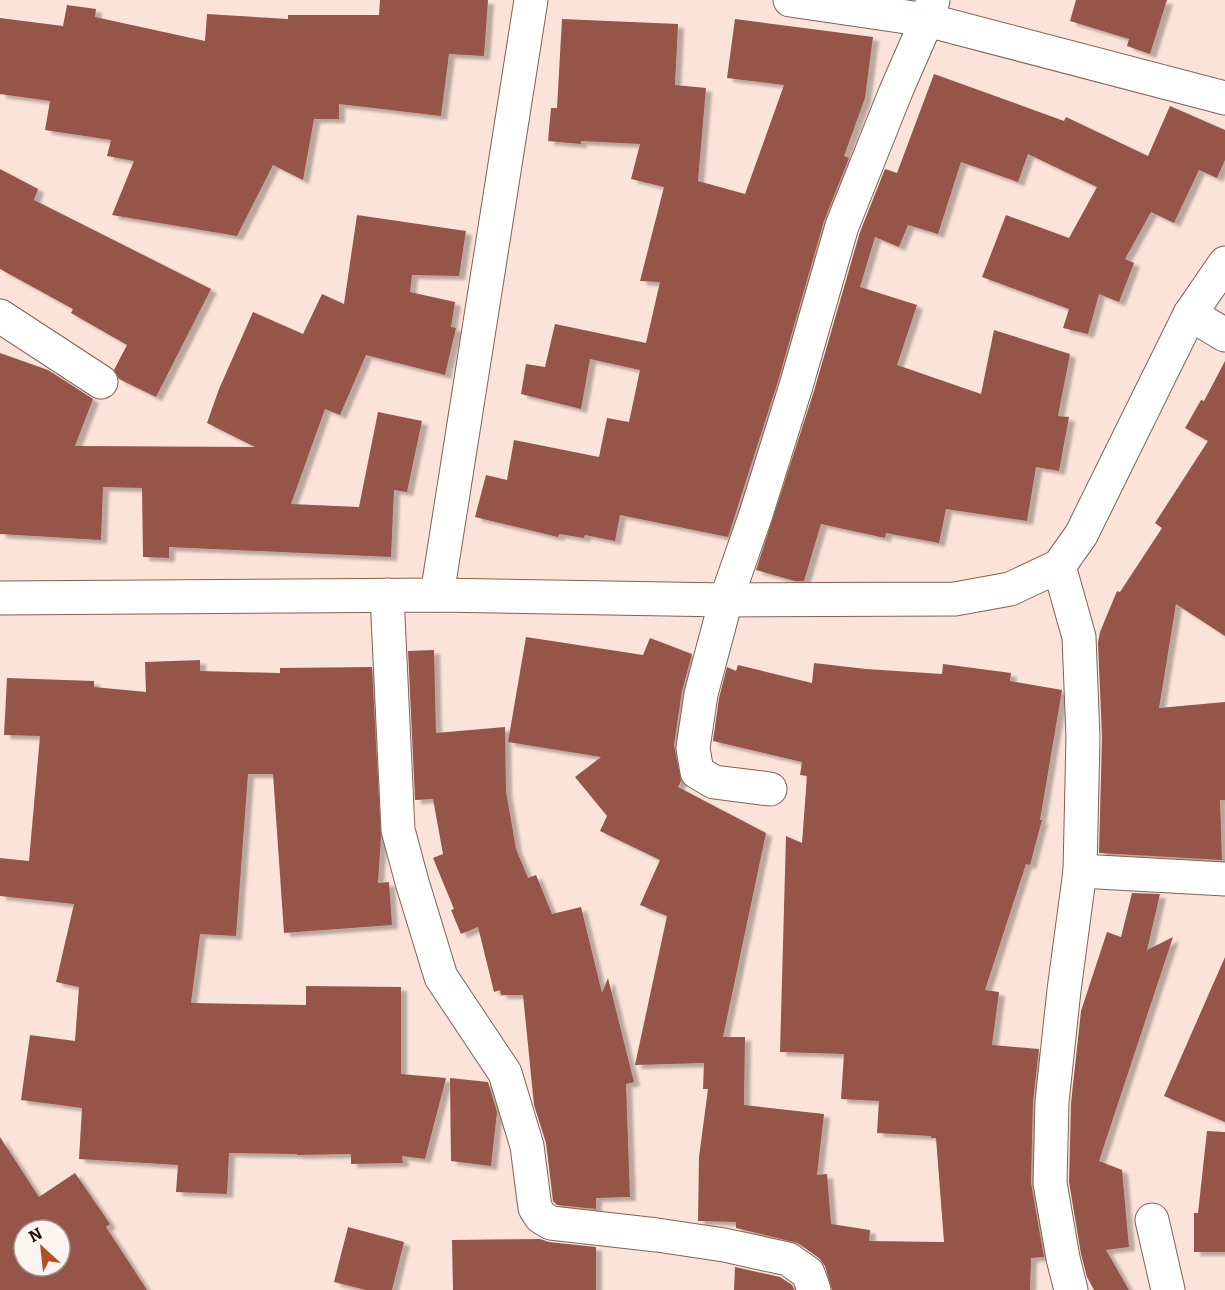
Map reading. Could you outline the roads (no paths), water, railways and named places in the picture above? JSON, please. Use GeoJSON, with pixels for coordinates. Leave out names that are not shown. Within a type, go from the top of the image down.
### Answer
{"type":"FeatureCollection","features":[{"type":"Feature","properties":{"kind":"street"},"geometry":{"type":"LineString","coordinates":[[436,595],[531,0]]}},
{"type":"Feature","properties":{"kind":"street"},"geometry":{"type":"LineString","coordinates":[[790,0],[930,10],[1225,98]]}},
{"type":"Feature","properties":{"kind":"street"},"geometry":{"type":"LineString","coordinates":[[770,789],[714,782],[698,772],[693,748],[701,694],[726,600],[766,482],[842,226],[930,10]]}},
{"type":"Feature","properties":{"kind":"street"},"geometry":{"type":"LineString","coordinates":[[0,598],[436,595],[726,600],[955,599],[1010,589],[1059,566],[1081,535],[1190,314],[1225,263]]}},
{"type":"Feature","properties":{"kind":"street"},"geometry":{"type":"LineString","coordinates":[[1190,314],[1225,335]]}},
{"type":"Feature","properties":{"kind":"street"},"geometry":{"type":"LineString","coordinates":[[0,316],[101,382]]}},
{"type":"Feature","properties":{"kind":"street"},"geometry":{"type":"LineString","coordinates":[[1059,566],[1079,637],[1083,737],[1080,871],[1052,1102],[1050,1183],[1071,1290]]}},
{"type":"Feature","properties":{"kind":"street"},"geometry":{"type":"LineString","coordinates":[[387,595],[398,830],[441,977],[505,1073],[527,1146],[535,1208],[541,1217],[551,1223],[724,1245],[788,1259],[808,1273],[814,1290]]}},
{"type":"Feature","properties":{"kind":"street"},"geometry":{"type":"LineString","coordinates":[[1080,871],[1225,879]]}},
{"type":"Feature","properties":{"kind":"street"},"geometry":{"type":"LineString","coordinates":[[1152,1220],[1168,1290]]}}]}
